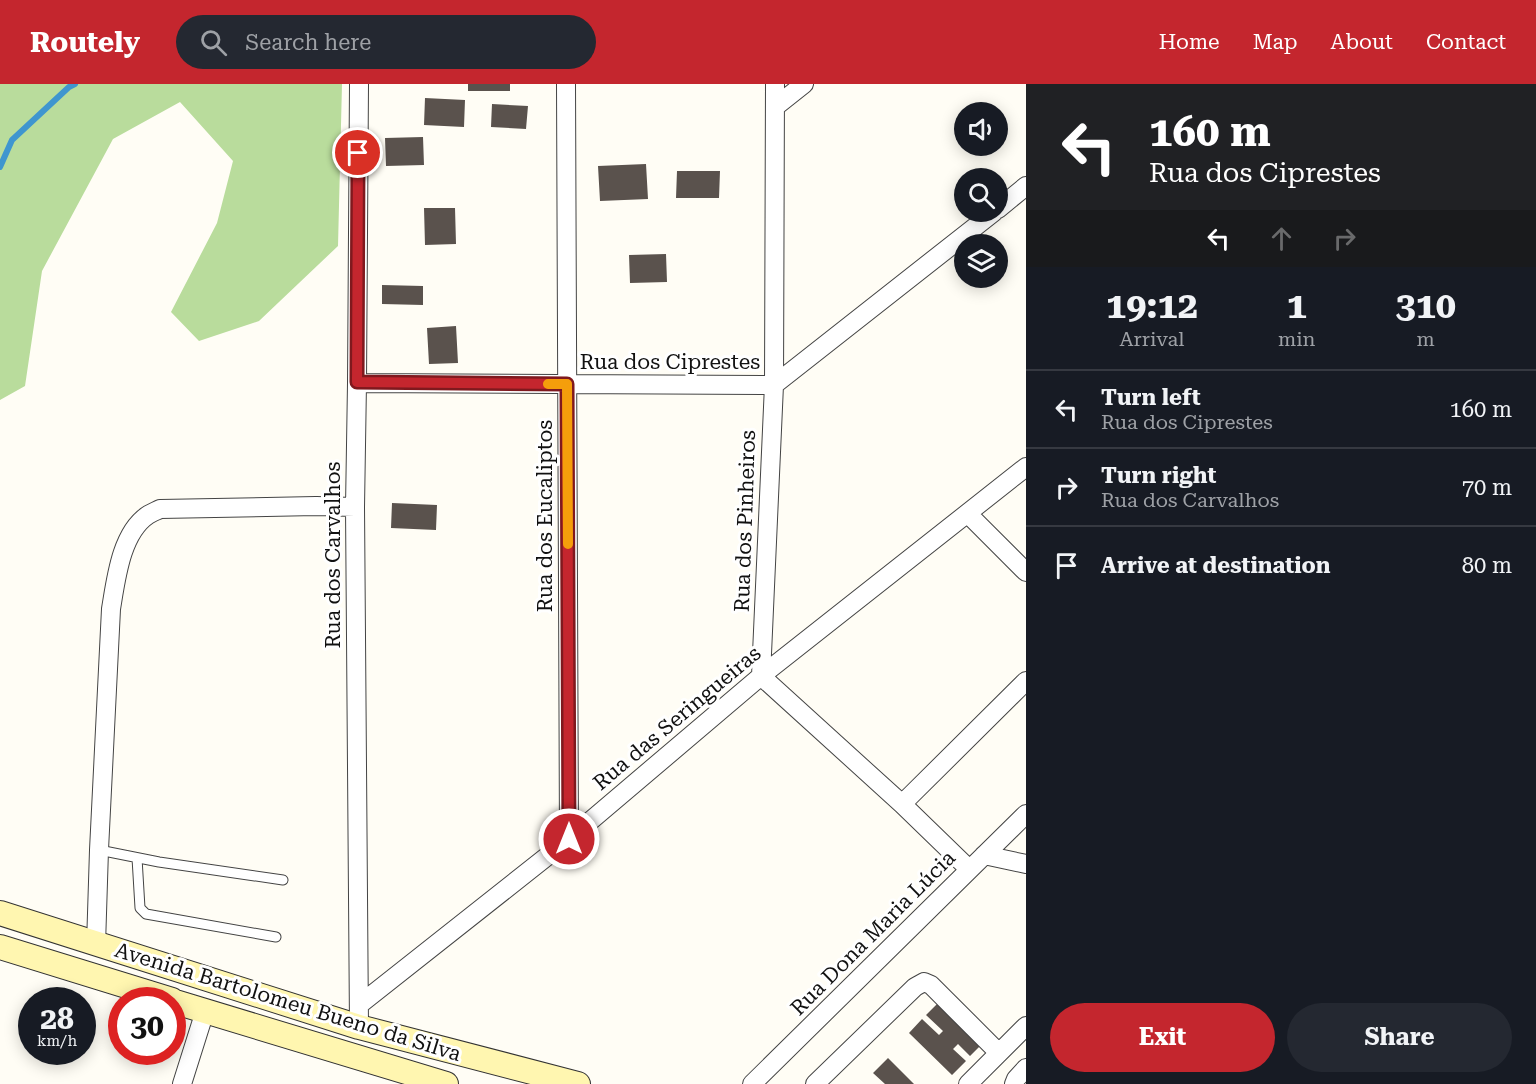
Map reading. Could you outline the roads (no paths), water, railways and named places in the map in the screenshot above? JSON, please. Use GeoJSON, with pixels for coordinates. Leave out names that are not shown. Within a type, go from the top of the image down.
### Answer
{"type":"FeatureCollection","features":[{"type":"Feature","properties":{"kind":"street","name":"Rua dos Carvalhos"},"geometry":{"type":"LineString","coordinates":[[358,84],[355,507],[359,1016]]}},
{"type":"Feature","properties":{"kind":"street","name":"Rua dos Eucaliptos"},"geometry":{"type":"LineString","coordinates":[[567,84],[569,839]]}},
{"type":"Feature","properties":{"kind":"street","name":"Rua dos Pinheiros"},"geometry":{"type":"LineString","coordinates":[[761,676],[774,385],[775,84]]}},
{"type":"Feature","properties":{"kind":"street"},"geometry":{"type":"LineString","coordinates":[[775,107],[804,84]]}},
{"type":"Feature","properties":{"kind":"street"},"geometry":{"type":"LineString","coordinates":[[1008,200],[1026,186]]}},
{"type":"Feature","properties":{"kind":"street","name":"Rua dos Ciprestes"},"geometry":{"type":"LineString","coordinates":[[357,382],[774,385],[981,222]]}},
{"type":"Feature","properties":{"kind":"street","name":"Rua das Seringueiras"},"geometry":{"type":"LineString","coordinates":[[359,1016],[761,676],[1026,467]]}},
{"type":"Feature","properties":{"kind":"street"},"geometry":{"type":"LineString","coordinates":[[96,945],[111,609],[118,568],[123,551],[134,530],[147,515],[160,509],[355,507]]}},
{"type":"Feature","properties":{"kind":"street"},"geometry":{"type":"LineString","coordinates":[[968,514],[1026,572]]}},
{"type":"Feature","properties":{"kind":"street"},"geometry":{"type":"LineString","coordinates":[[761,676],[902,804],[969,869]]}},
{"type":"Feature","properties":{"kind":"street"},"geometry":{"type":"LineString","coordinates":[[902,804],[1026,681]]}},
{"type":"Feature","properties":{"kind":"street","name":"Rua Dona Maria Lúcia"},"geometry":{"type":"LineString","coordinates":[[752,1084],[1026,814]]}},
{"type":"Feature","properties":{"kind":"street"},"geometry":{"type":"LineString","coordinates":[[984,855],[1026,864]]}},
{"type":"Feature","properties":{"kind":"street","name":"Avenida Bartolomeu Bueno da Silva"},"geometry":{"type":"LineString","coordinates":[[0,914],[96,945],[359,1016],[578,1084]]}},
{"type":"Feature","properties":{"kind":"street","name":"Avenida Bartolomeu Bueno da Silva"},"geometry":{"type":"LineString","coordinates":[[0,947],[127,987]]}},
{"type":"Feature","properties":{"kind":"street"},"geometry":{"type":"LineString","coordinates":[[815,1084],[915,987],[924,982],[931,985],[999,1053]]}},
{"type":"Feature","properties":{"kind":"street","name":"Avenida Bartolomeu Bueno da Silva"},"geometry":{"type":"LineString","coordinates":[[186,1005],[446,1084]]}},
{"type":"Feature","properties":{"kind":"street"},"geometry":{"type":"LineString","coordinates":[[182,1084],[205,1011]]}},
{"type":"Feature","properties":{"kind":"street"},"geometry":{"type":"LineString","coordinates":[[968,1084],[1026,1026]]}},
{"type":"Feature","properties":{"kind":"street"},"geometry":{"type":"LineString","coordinates":[[1014,1084],[1026,1068]]}},
{"type":"Feature","properties":{"kind":"lane"},"geometry":{"type":"LineString","coordinates":[[99,850],[159,862],[283,880]]}},
{"type":"Feature","properties":{"kind":"lane"},"geometry":{"type":"LineString","coordinates":[[137,858],[140,908],[146,914],[276,937]]}},
{"type":"Feature","properties":{"kind":"waterway"},"geometry":{"type":"LineString","coordinates":[[0,167],[12,140],[75,84]]}}]}
